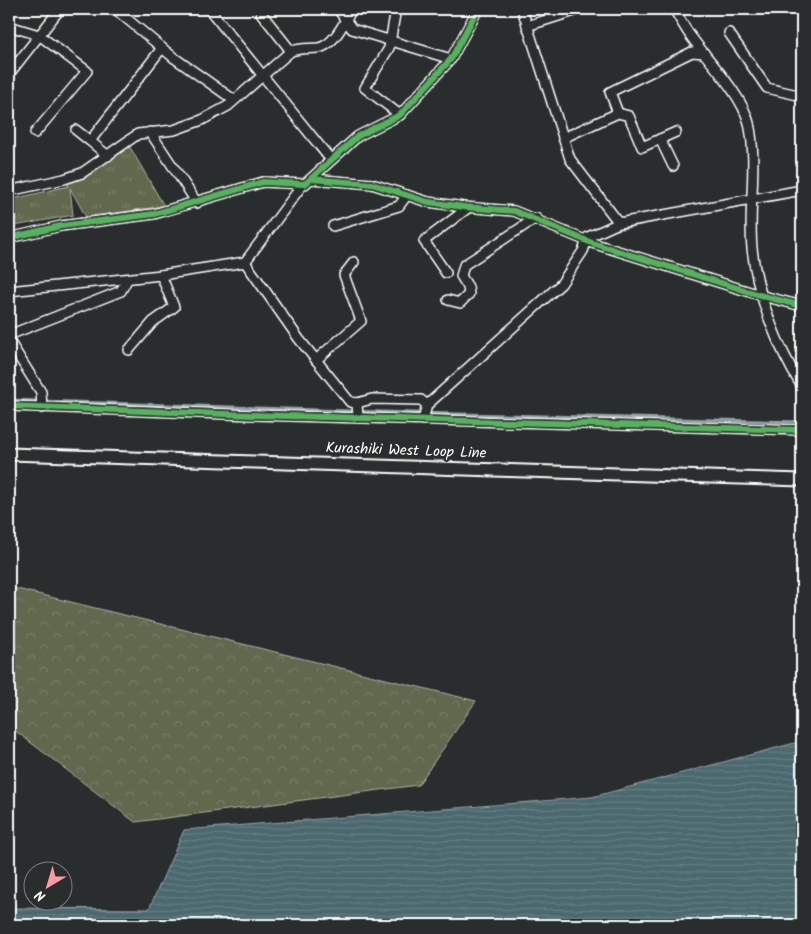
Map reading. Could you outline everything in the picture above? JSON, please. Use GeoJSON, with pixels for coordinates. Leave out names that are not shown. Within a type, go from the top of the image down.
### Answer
{"type":"FeatureCollection","features":[{"type":"Feature","properties":{"kind":"main road","name":"Kurashiki West Loop Line"},"geometry":{"type":"LineString","coordinates":[[9,454],[802,480]]}},
{"type":"Feature","properties":{"kind":"street"},"geometry":{"type":"LineString","coordinates":[[9,74],[60,9]]}},
{"type":"Feature","properties":{"kind":"street"},"geometry":{"type":"LineString","coordinates":[[115,9],[162,48],[234,100]]}},
{"type":"Feature","properties":{"kind":"street"},"geometry":{"type":"LineString","coordinates":[[209,9],[331,160]]}},
{"type":"Feature","properties":{"kind":"street"},"geometry":{"type":"LineString","coordinates":[[338,9],[352,29],[451,59]]}},
{"type":"Feature","properties":{"kind":"street"},"geometry":{"type":"LineString","coordinates":[[9,191],[64,179],[82,173],[138,134],[174,130],[202,120],[234,100],[291,51],[304,47],[321,48],[334,38],[352,9]]}},
{"type":"Feature","properties":{"kind":"street"},"geometry":{"type":"LineString","coordinates":[[396,9],[388,41],[389,48],[366,88],[400,115]]}},
{"type":"Feature","properties":{"kind":"street"},"geometry":{"type":"LineString","coordinates":[[9,291],[127,280],[245,262],[307,182],[358,136],[400,115],[451,59],[478,9]]}},
{"type":"Feature","properties":{"kind":"street"},"geometry":{"type":"LineString","coordinates":[[522,9],[570,159],[619,223]]}},
{"type":"Feature","properties":{"kind":"street"},"geometry":{"type":"LineString","coordinates":[[527,26],[581,9]]}},
{"type":"Feature","properties":{"kind":"street"},"geometry":{"type":"LineString","coordinates":[[674,9],[734,93],[748,121],[752,149],[752,249],[763,296],[781,350],[802,387]]}},
{"type":"Feature","properties":{"kind":"street"},"geometry":{"type":"LineString","coordinates":[[261,13],[291,51]]}},
{"type":"Feature","properties":{"kind":"street"},"geometry":{"type":"LineString","coordinates":[[9,26],[39,35],[86,71],[35,133]]}},
{"type":"Feature","properties":{"kind":"street"},"geometry":{"type":"LineString","coordinates":[[729,33],[767,88],[802,96]]}},
{"type":"Feature","properties":{"kind":"street"},"geometry":{"type":"LineString","coordinates":[[90,140],[162,48]]}},
{"type":"Feature","properties":{"kind":"street"},"geometry":{"type":"LineString","coordinates":[[618,112],[610,92],[692,52],[704,53]]}},
{"type":"Feature","properties":{"kind":"street"},"geometry":{"type":"LineString","coordinates":[[563,138],[618,112],[629,116],[642,147],[676,132]]}},
{"type":"Feature","properties":{"kind":"street"},"geometry":{"type":"LineString","coordinates":[[76,130],[108,156]]}},
{"type":"Feature","properties":{"kind":"street"},"geometry":{"type":"LineString","coordinates":[[150,132],[195,200]]}},
{"type":"Feature","properties":{"kind":"street"},"geometry":{"type":"LineString","coordinates":[[660,139],[673,166]]}},
{"type":"Feature","properties":{"kind":"street"},"geometry":{"type":"LineString","coordinates":[[9,238],[61,226],[154,214],[195,200],[263,182],[372,184],[405,198],[467,208],[514,211],[592,243],[675,270],[802,306]]}},
{"type":"Feature","properties":{"kind":"street"},"geometry":{"type":"LineString","coordinates":[[425,413],[561,284],[583,251],[587,240],[595,232],[619,223],[752,203],[802,190]]}},
{"type":"Feature","properties":{"kind":"street"},"geometry":{"type":"LineString","coordinates":[[333,226],[399,206],[405,198]]}},
{"type":"Feature","properties":{"kind":"street"},"geometry":{"type":"LineString","coordinates":[[446,273],[424,241],[467,208]]}},
{"type":"Feature","properties":{"kind":"street"},"geometry":{"type":"LineString","coordinates":[[448,300],[460,303],[469,294],[468,287],[461,276],[464,265],[534,220]]}},
{"type":"Feature","properties":{"kind":"street"},"geometry":{"type":"LineString","coordinates":[[245,262],[316,360],[358,411]]}},
{"type":"Feature","properties":{"kind":"street"},"geometry":{"type":"LineString","coordinates":[[316,360],[361,321],[344,275],[354,262]]}},
{"type":"Feature","properties":{"kind":"street"},"geometry":{"type":"LineString","coordinates":[[129,350],[153,322],[174,308],[161,275]]}},
{"type":"Feature","properties":{"kind":"street"},"geometry":{"type":"LineString","coordinates":[[9,335],[121,291],[127,280]]}},
{"type":"Feature","properties":{"kind":"street"},"geometry":{"type":"LineString","coordinates":[[9,341],[43,404]]}},
{"type":"Feature","properties":{"kind":"street"},"geometry":{"type":"LineString","coordinates":[[358,411],[372,399],[421,400],[425,413]]}},
{"type":"Feature","properties":{"kind":"street"},"geometry":{"type":"LineString","coordinates":[[9,406],[43,404],[425,413],[802,430]]}},
{"type":"Feature","properties":{"kind":"green space"},"geometry":{"type":"Polygon","coordinates":[[[127,142],[164,206],[86,217],[70,188],[73,215],[9,227],[9,200],[69,186],[64,178],[127,142]]]}},
{"type":"Feature","properties":{"kind":"green space"},"geometry":{"type":"Polygon","coordinates":[[[9,587],[476,701],[418,785],[135,822],[9,726],[9,587]]]}},
{"type":"Feature","properties":{"kind":"water"},"geometry":{"type":"Polygon","coordinates":[[[802,741],[802,925],[9,925],[9,908],[22,908],[22,912],[72,912],[72,908],[149,909],[184,830],[592,797],[802,741]]]}},
{"type":"Feature","properties":{"kind":"waterway"},"geometry":{"type":"LineString","coordinates":[[246,183],[264,178]]}},
{"type":"Feature","properties":{"kind":"waterway"},"geometry":{"type":"LineString","coordinates":[[270,178],[301,181]]}},
{"type":"Feature","properties":{"kind":"waterway"},"geometry":{"type":"LineString","coordinates":[[9,186],[28,182]]}},
{"type":"Feature","properties":{"kind":"waterway"},"geometry":{"type":"LineString","coordinates":[[309,183],[338,185]]}},
{"type":"Feature","properties":{"kind":"waterway"},"geometry":{"type":"LineString","coordinates":[[705,212],[792,196]]}},
{"type":"Feature","properties":{"kind":"waterway"},"geometry":{"type":"LineString","coordinates":[[142,211],[158,209]]}},
{"type":"Feature","properties":{"kind":"waterway"},"geometry":{"type":"LineString","coordinates":[[446,209],[462,211]]}},
{"type":"Feature","properties":{"kind":"waterway"},"geometry":{"type":"LineString","coordinates":[[612,230],[664,219]]}},
{"type":"Feature","properties":{"kind":"waterway"},"geometry":{"type":"LineString","coordinates":[[9,400],[414,413],[802,422]]}},
{"type":"Feature","properties":{"kind":"cycle path"},"geometry":{"type":"LineString","coordinates":[[9,238],[61,226],[154,214],[263,182],[305,184],[358,136],[400,115],[451,59],[478,9]]}},
{"type":"Feature","properties":{"kind":"cycle path"},"geometry":{"type":"LineString","coordinates":[[311,179],[372,184],[428,202],[514,211],[592,243],[763,296],[802,306]]}},
{"type":"Feature","properties":{"kind":"cycle path"},"geometry":{"type":"LineString","coordinates":[[9,406],[252,415],[802,430]]}}]}
